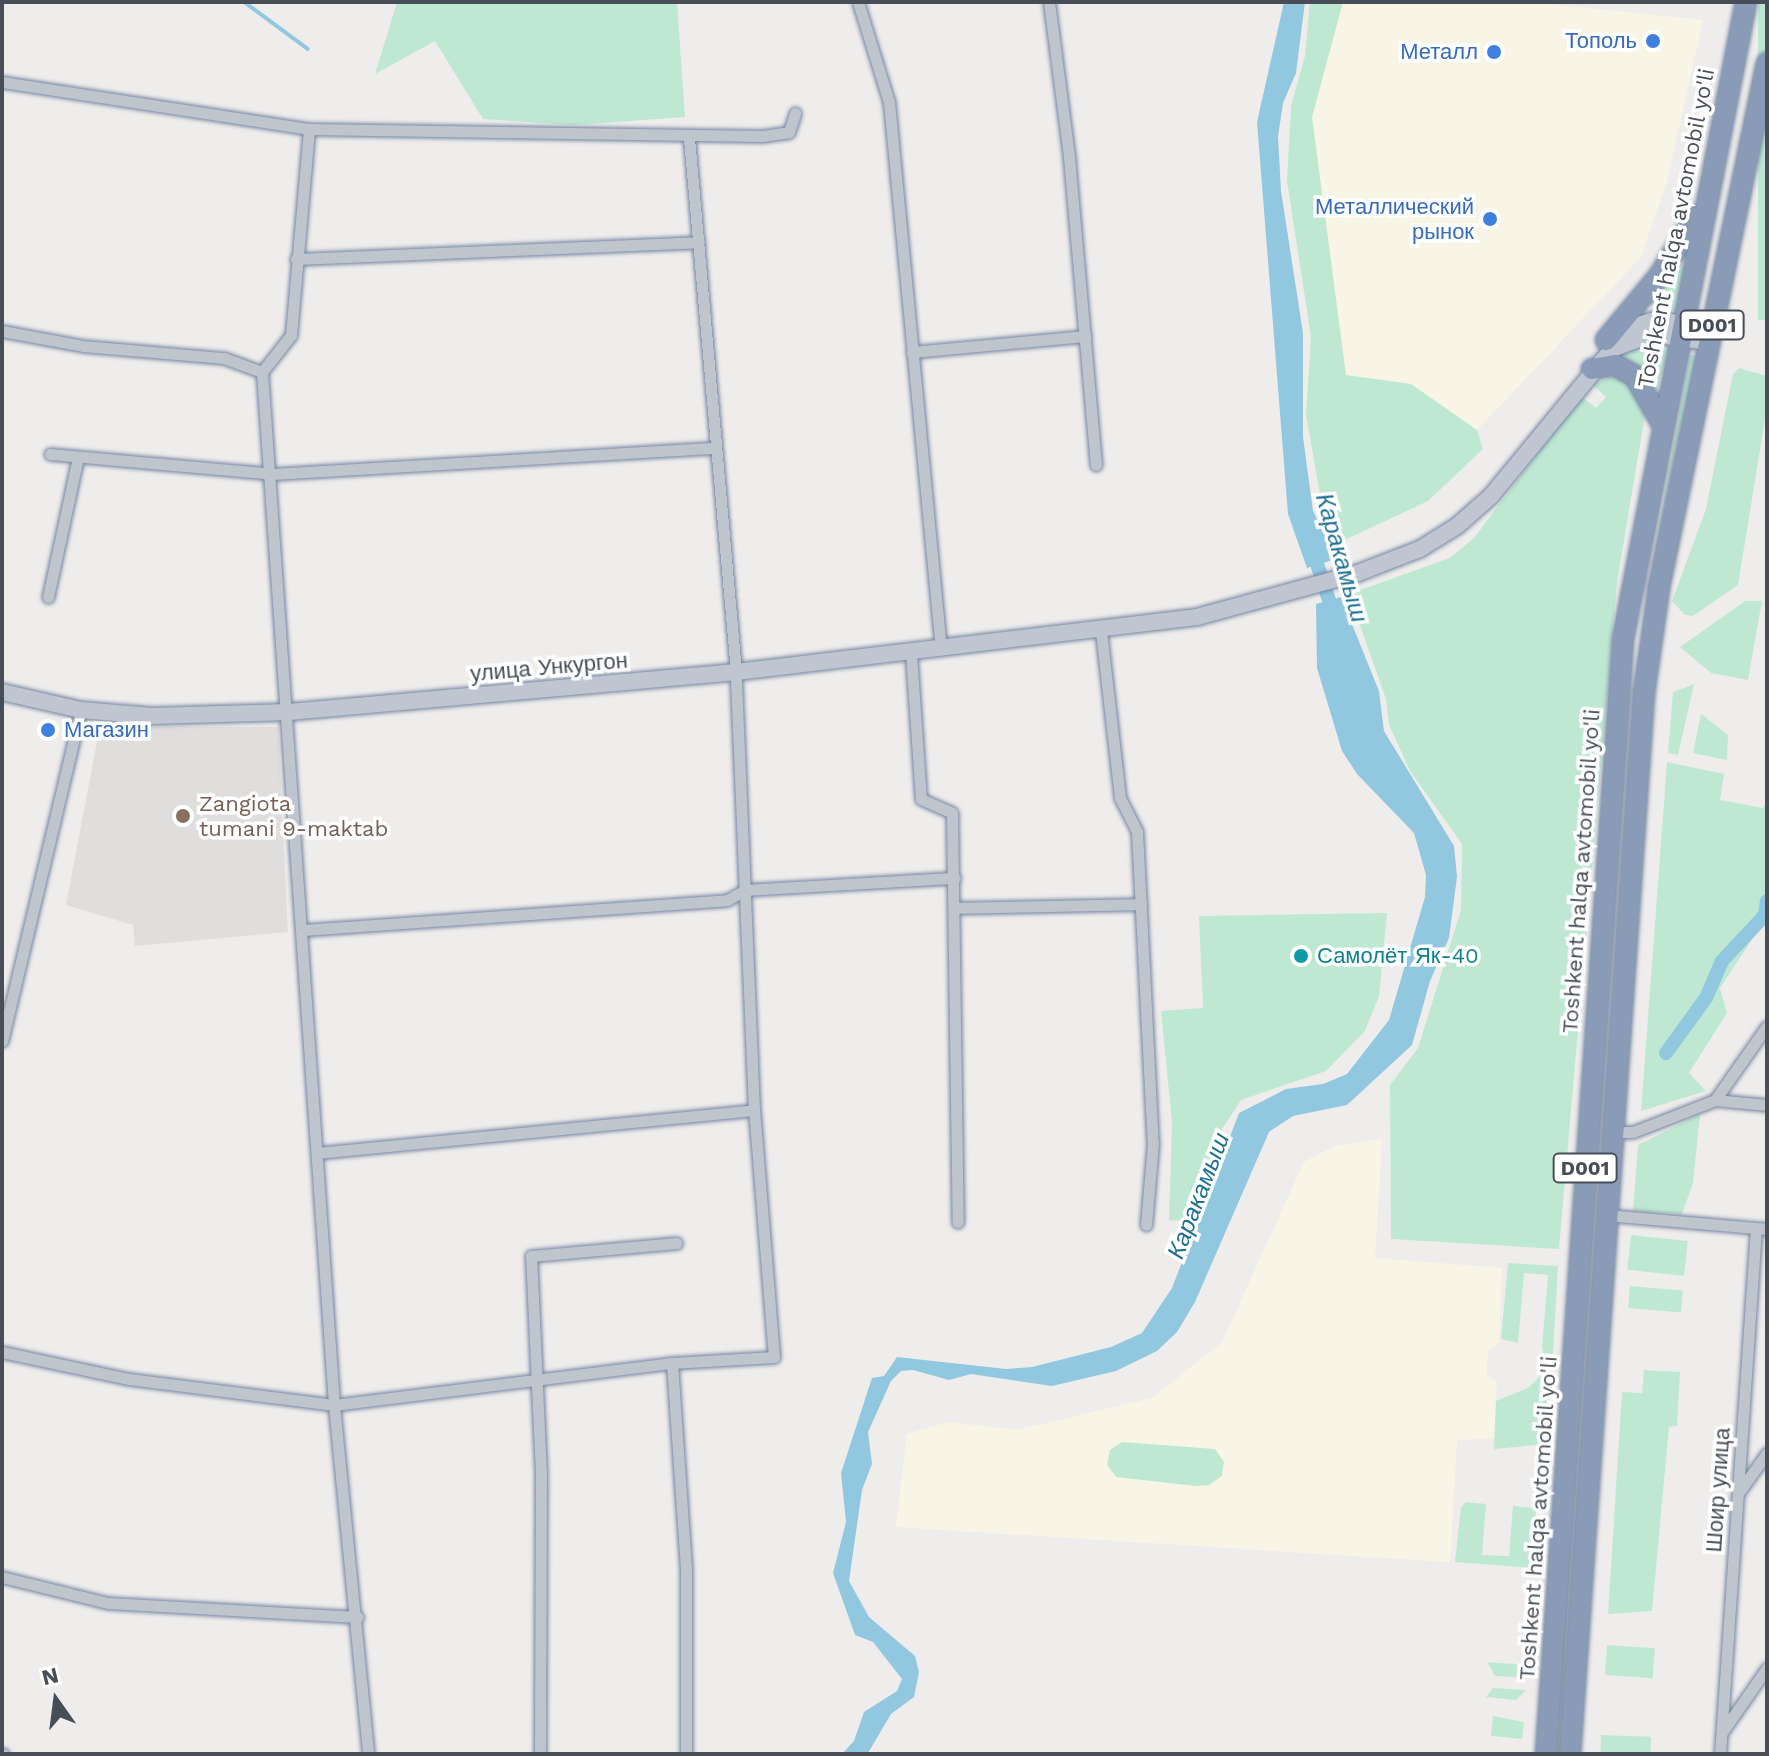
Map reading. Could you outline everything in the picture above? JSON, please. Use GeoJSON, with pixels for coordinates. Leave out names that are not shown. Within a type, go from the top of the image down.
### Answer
{"type":"FeatureCollection","features":[{"type":"Feature","properties":{"kind":"highway","name":"Toshkent halqa avtomobil yo'li"},"geometry":{"type":"LineString","coordinates":[[1546,1754],[1617,694],[1631,583],[1746,2]]}},
{"type":"Feature","properties":{"kind":"highway","name":"D001"},"geometry":{"type":"LineString","coordinates":[[1570,1754],[1644,693],[1659,587],[1767,63]]}},
{"type":"Feature","properties":{"kind":"highway"},"geometry":{"type":"LineString","coordinates":[[1606,340],[1660,275],[1707,195]]}},
{"type":"Feature","properties":{"kind":"highway"},"geometry":{"type":"LineString","coordinates":[[1592,369],[1615,365],[1635,376],[1662,422]]}},
{"type":"Feature","properties":{"kind":"highway"},"geometry":{"type":"LineString","coordinates":[[1631,583],[1659,587]]}},
{"type":"Feature","properties":{"kind":"highway"},"geometry":{"type":"LineString","coordinates":[[1564,1480],[1589,1481]]}},
{"type":"Feature","properties":{"kind":"main road"},"geometry":{"type":"LineString","coordinates":[[1357,570],[1414,545],[1467,508],[1606,340],[1640,322],[1710,334]]}},
{"type":"Feature","properties":{"kind":"main road"},"geometry":{"type":"LineString","coordinates":[[1357,570],[1420,549],[1475,512],[1592,369],[1629,339],[1680,328]]}},
{"type":"Feature","properties":{"kind":"main road","name":"улица Ункургон"},"geometry":{"type":"LineString","coordinates":[[2,692],[81,710],[152,716],[289,712],[736,672],[1101,631],[1357,570]]}},
{"type":"Feature","properties":{"kind":"street"},"geometry":{"type":"LineString","coordinates":[[858,2],[889,102],[941,650]]}},
{"type":"Feature","properties":{"kind":"street"},"geometry":{"type":"LineString","coordinates":[[1049,2],[1096,465]]}},
{"type":"Feature","properties":{"kind":"street"},"geometry":{"type":"LineString","coordinates":[[2,82],[309,129],[689,138],[789,132],[795,113]]}},
{"type":"Feature","properties":{"kind":"street"},"geometry":{"type":"LineString","coordinates":[[309,129],[291,335],[262,372],[289,712],[334,1405],[358,1617],[368,1754]]}},
{"type":"Feature","properties":{"kind":"street"},"geometry":{"type":"LineString","coordinates":[[2,1352],[129,1379],[334,1405],[538,1377],[672,1363],[774,1357],[754,1110],[736,672],[689,138]]}},
{"type":"Feature","properties":{"kind":"street"},"geometry":{"type":"LineString","coordinates":[[296,259],[699,242]]}},
{"type":"Feature","properties":{"kind":"street"},"geometry":{"type":"LineString","coordinates":[[2,331],[83,346],[224,358],[262,372]]}},
{"type":"Feature","properties":{"kind":"street"},"geometry":{"type":"LineString","coordinates":[[912,352],[1085,336]]}},
{"type":"Feature","properties":{"kind":"street"},"geometry":{"type":"LineString","coordinates":[[50,454],[272,474],[715,448]]}},
{"type":"Feature","properties":{"kind":"street"},"geometry":{"type":"LineString","coordinates":[[48,597],[78,457]]}},
{"type":"Feature","properties":{"kind":"street"},"geometry":{"type":"LineString","coordinates":[[1101,631],[1120,798],[1137,832],[1153,1143],[1146,1225]]}},
{"type":"Feature","properties":{"kind":"street"},"geometry":{"type":"LineString","coordinates":[[911,653],[921,799],[952,813],[958,1222]]}},
{"type":"Feature","properties":{"kind":"street"},"geometry":{"type":"LineString","coordinates":[[2,1041],[81,710]]}},
{"type":"Feature","properties":{"kind":"street"},"geometry":{"type":"LineString","coordinates":[[303,930],[727,900],[745,890],[955,878]]}},
{"type":"Feature","properties":{"kind":"street"},"geometry":{"type":"LineString","coordinates":[[955,908],[1141,904]]}},
{"type":"Feature","properties":{"kind":"street"},"geometry":{"type":"LineString","coordinates":[[1715,1100],[1767,1026]]}},
{"type":"Feature","properties":{"kind":"street"},"geometry":{"type":"LineString","coordinates":[[1611,1132],[1633,1132],[1715,1100],[1767,1105]]}},
{"type":"Feature","properties":{"kind":"street"},"geometry":{"type":"LineString","coordinates":[[317,1153],[754,1110]]}},
{"type":"Feature","properties":{"kind":"street","name":"Шоир улица"},"geometry":{"type":"LineString","coordinates":[[1606,1215],[1761,1228],[1738,1492],[1720,1754]]}},
{"type":"Feature","properties":{"kind":"street"},"geometry":{"type":"LineString","coordinates":[[540,1754],[538,1377],[531,1256],[676,1243]]}},
{"type":"Feature","properties":{"kind":"street"},"geometry":{"type":"LineString","coordinates":[[672,1363],[686,1569],[686,1754]]}},
{"type":"Feature","properties":{"kind":"street"},"geometry":{"type":"LineString","coordinates":[[1738,1492],[1767,1453]]}},
{"type":"Feature","properties":{"kind":"street"},"geometry":{"type":"LineString","coordinates":[[2,1577],[108,1603],[358,1617]]}},
{"type":"Feature","properties":{"kind":"street"},"geometry":{"type":"LineString","coordinates":[[1722,1731],[1767,1668]]}},
{"type":"Feature","properties":{"kind":"shaded area","name":"Металлический рынок"},"geometry":{"type":"Polygon","coordinates":[[[1343,2],[1527,2],[1703,20],[1667,181],[1641,257],[1477,430],[1411,384],[1346,376],[1312,117],[1343,2]]]}},
{"type":"Feature","properties":{"kind":"shaded area","name":"Zangiota tumani 9-maktab"},"geometry":{"type":"Polygon","coordinates":[[[100,726],[278,727],[288,932],[135,946],[133,925],[66,905],[100,726]]]}},
{"type":"Feature","properties":{"kind":"shaded area"},"geometry":{"type":"Polygon","coordinates":[[[1382,1139],[1375,1258],[1502,1268],[1499,1343],[1488,1351],[1487,1365],[1487,1375],[1497,1382],[1494,1438],[1457,1440],[1450,1562],[896,1527],[907,1434],[949,1422],[1017,1430],[1152,1398],[1222,1342],[1304,1162],[1335,1146],[1382,1139]]]}},
{"type":"Feature","properties":{"kind":"green space"},"geometry":{"type":"Polygon","coordinates":[[[397,2],[677,2],[685,117],[574,125],[483,119],[435,41],[375,74],[397,2]]]}},
{"type":"Feature","properties":{"kind":"green space"},"geometry":{"type":"Polygon","coordinates":[[[1310,2],[1343,2],[1312,117],[1346,375],[1411,384],[1477,430],[1483,449],[1428,501],[1334,545],[1321,500],[1306,415],[1311,337],[1287,181],[1291,106],[1305,56],[1310,2]]]}},
{"type":"Feature","properties":{"kind":"green space"},"geometry":{"type":"Polygon","coordinates":[[[1758,2],[1767,2],[1767,320],[1758,320],[1758,2]]]}},
{"type":"Feature","properties":{"kind":"green space"},"geometry":{"type":"Polygon","coordinates":[[[1685,264],[1676,311],[1648,304],[1685,264]]]}},
{"type":"Feature","properties":{"kind":"green space"},"geometry":{"type":"Polygon","coordinates":[[[1632,345],[1668,350],[1657,390],[1635,364],[1613,356],[1632,345]]]}},
{"type":"Feature","properties":{"kind":"green space"},"geometry":{"type":"Polygon","coordinates":[[[1690,355],[1696,356],[1653,561],[1671,458],[1690,355]]]}},
{"type":"Feature","properties":{"kind":"green space"},"geometry":{"type":"Polygon","coordinates":[[[1739,368],[1767,376],[1767,407],[1738,585],[1693,616],[1685,615],[1672,601],[1706,509],[1733,374],[1739,368]]]}},
{"type":"Feature","properties":{"kind":"green space"},"geometry":{"type":"Polygon","coordinates":[[[1613,376],[1631,383],[1646,409],[1617,582],[1559,1249],[1391,1239],[1390,1085],[1418,1048],[1461,910],[1462,844],[1410,771],[1389,725],[1386,699],[1349,594],[1450,558],[1474,538],[1581,396],[1596,408],[1606,397],[1592,384],[1613,376]]]}},
{"type":"Feature","properties":{"kind":"green space"},"geometry":{"type":"Polygon","coordinates":[[[1745,601],[1762,601],[1748,680],[1711,673],[1680,647],[1745,601]]]}},
{"type":"Feature","properties":{"kind":"green space"},"geometry":{"type":"Polygon","coordinates":[[[1694,684],[1678,755],[1668,753],[1673,692],[1694,684]]]}},
{"type":"Feature","properties":{"kind":"green space"},"geometry":{"type":"Polygon","coordinates":[[[1701,714],[1728,735],[1727,760],[1693,753],[1701,714]]]}},
{"type":"Feature","properties":{"kind":"green space"},"geometry":{"type":"Polygon","coordinates":[[[1667,762],[1724,774],[1720,800],[1763,808],[1767,799],[1767,917],[1720,988],[1727,1013],[1689,1073],[1706,1091],[1641,1111],[1667,762]]]}},
{"type":"Feature","properties":{"kind":"green space"},"geometry":{"type":"Polygon","coordinates":[[[1387,913],[1379,996],[1365,1031],[1326,1071],[1241,1100],[1218,1135],[1192,1222],[1169,1220],[1172,1122],[1161,1011],[1203,1008],[1199,916],[1387,913]]]}},
{"type":"Feature","properties":{"kind":"green space"},"geometry":{"type":"Polygon","coordinates":[[[1700,1114],[1693,1183],[1682,1214],[1633,1211],[1638,1145],[1700,1114]]]}},
{"type":"Feature","properties":{"kind":"green space"},"geometry":{"type":"Polygon","coordinates":[[[1631,1235],[1688,1241],[1684,1276],[1627,1270],[1631,1235]]]}},
{"type":"Feature","properties":{"kind":"green space"},"geometry":{"type":"Polygon","coordinates":[[[1508,1263],[1558,1266],[1553,1354],[1543,1353],[1542,1346],[1548,1275],[1524,1273],[1518,1343],[1501,1339],[1508,1263]]]}},
{"type":"Feature","properties":{"kind":"green space"},"geometry":{"type":"Polygon","coordinates":[[[1630,1286],[1683,1291],[1681,1313],[1628,1308],[1630,1286]]]}},
{"type":"Feature","properties":{"kind":"green space"},"geometry":{"type":"Polygon","coordinates":[[[1644,1370],[1680,1372],[1677,1426],[1669,1427],[1652,1611],[1608,1614],[1622,1392],[1642,1393],[1644,1370]]]}},
{"type":"Feature","properties":{"kind":"green space"},"geometry":{"type":"Polygon","coordinates":[[[1543,1373],[1550,1378],[1546,1444],[1494,1449],[1496,1401],[1528,1388],[1543,1373]]]}},
{"type":"Feature","properties":{"kind":"green space"},"geometry":{"type":"Polygon","coordinates":[[[1122,1442],[1215,1449],[1224,1462],[1222,1476],[1209,1485],[1195,1486],[1116,1477],[1107,1465],[1110,1450],[1122,1442]]]}},
{"type":"Feature","properties":{"kind":"green space"},"geometry":{"type":"Polygon","coordinates":[[[1466,1502],[1486,1504],[1482,1555],[1509,1556],[1513,1506],[1536,1508],[1533,1568],[1455,1562],[1461,1507],[1466,1502]]]}},
{"type":"Feature","properties":{"kind":"green space"},"geometry":{"type":"Polygon","coordinates":[[[1569,1544],[1560,1754],[1553,1754],[1569,1544]]]}},
{"type":"Feature","properties":{"kind":"green space"},"geometry":{"type":"Polygon","coordinates":[[[1607,1645],[1655,1648],[1653,1678],[1605,1675],[1607,1645]]]}},
{"type":"Feature","properties":{"kind":"green space"},"geometry":{"type":"Polygon","coordinates":[[[1487,1662],[1527,1665],[1526,1678],[1495,1676],[1487,1662]]]}},
{"type":"Feature","properties":{"kind":"green space"},"geometry":{"type":"Polygon","coordinates":[[[1493,1688],[1526,1690],[1516,1700],[1486,1697],[1493,1688]]]}},
{"type":"Feature","properties":{"kind":"green space"},"geometry":{"type":"Polygon","coordinates":[[[1493,1716],[1524,1722],[1522,1739],[1491,1736],[1493,1716]]]}},
{"type":"Feature","properties":{"kind":"green space"},"geometry":{"type":"Polygon","coordinates":[[[1601,1735],[1651,1737],[1650,1754],[1600,1754],[1601,1735]]]}},
{"type":"Feature","properties":{"kind":"water"},"geometry":{"type":"Polygon","coordinates":[[[1284,2],[1305,2],[1296,73],[1283,103],[1278,137],[1281,191],[1303,333],[1303,437],[1313,511],[1336,559],[1307,568],[1288,514],[1257,122],[1284,2]]]}},
{"type":"Feature","properties":{"kind":"water"},"geometry":{"type":"Polygon","coordinates":[[[1341,597],[1379,691],[1384,731],[1454,846],[1457,877],[1449,938],[1430,981],[1412,1045],[1347,1105],[1293,1116],[1269,1132],[1195,1302],[1177,1332],[1157,1351],[1116,1371],[1052,1386],[971,1374],[949,1380],[913,1370],[901,1371],[891,1381],[868,1432],[872,1464],[862,1490],[849,1581],[869,1617],[915,1656],[919,1672],[914,1697],[891,1714],[868,1753],[842,1754],[854,1741],[864,1712],[897,1691],[902,1679],[873,1642],[855,1635],[833,1573],[846,1522],[841,1473],[872,1378],[884,1376],[897,1357],[1006,1369],[1032,1367],[1111,1347],[1142,1333],[1172,1288],[1239,1113],[1286,1089],[1323,1084],[1347,1074],[1389,1020],[1425,897],[1426,875],[1414,833],[1357,774],[1342,751],[1317,668],[1316,604],[1341,597]]]}},
{"type":"Feature","properties":{"kind":"waterway"},"geometry":{"type":"LineString","coordinates":[[244,2],[308,49]]}},
{"type":"Feature","properties":{"kind":"waterway","name":"Каракамыш"},"geometry":{"type":"LineString","coordinates":[[1311,546],[1335,618]]}},
{"type":"Feature","properties":{"kind":"waterway"},"geometry":{"type":"LineString","coordinates":[[1666,1053],[1706,998],[1722,961],[1765,915],[1767,901]]}},
{"type":"Feature","properties":{"kind":"place","name":"Тополь"},"geometry":{"type":"Point","coordinates":[1653,41]}},
{"type":"Feature","properties":{"kind":"place","name":"Металл"},"geometry":{"type":"Point","coordinates":[1494,52]}},
{"type":"Feature","properties":{"kind":"place","name":"Металлический рынок"},"geometry":{"type":"Point","coordinates":[1490,219]}},
{"type":"Feature","properties":{"kind":"place","name":"Магазин"},"geometry":{"type":"Point","coordinates":[48,730]}},
{"type":"Feature","properties":{"kind":"place","name":"Zangiota tumani 9-maktab"},"geometry":{"type":"Point","coordinates":[183,816]}},
{"type":"Feature","properties":{"kind":"place","name":"Самолёт Як-40"},"geometry":{"type":"Point","coordinates":[1301,956]}}]}
